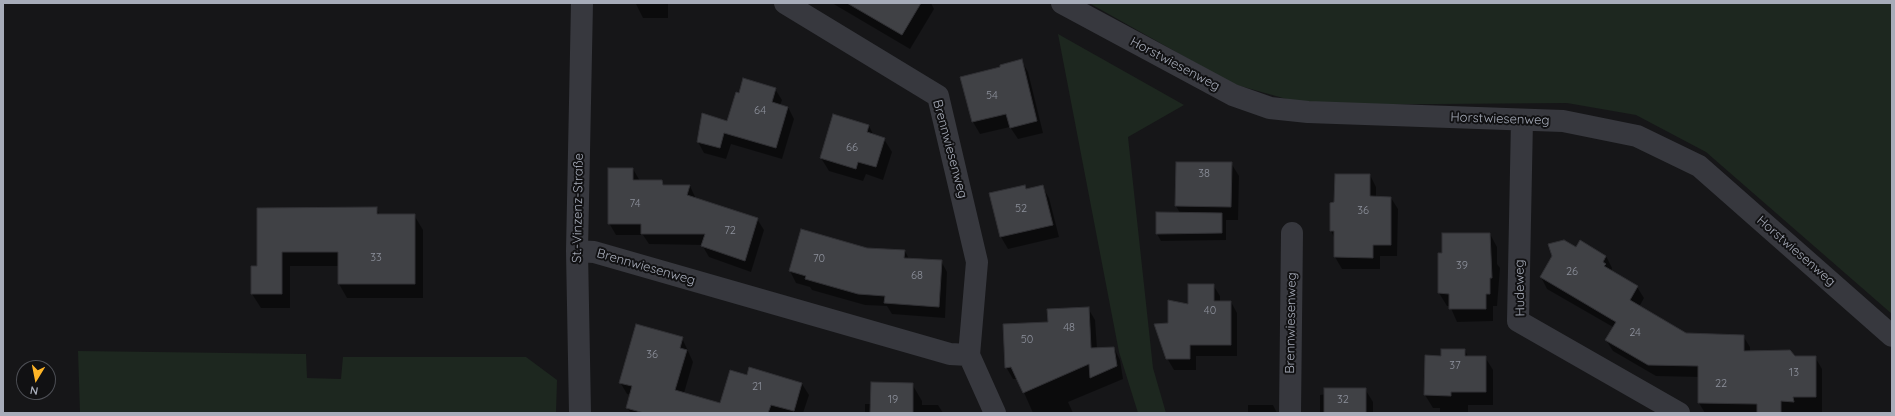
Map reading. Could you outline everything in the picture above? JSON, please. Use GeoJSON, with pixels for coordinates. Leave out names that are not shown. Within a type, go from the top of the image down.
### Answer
{"type":"FeatureCollection","features":[{"type":"Feature","properties":{"kind":"street","name":"St.-Vinzenz-Straße"},"geometry":{"type":"LineString","coordinates":[[580,413],[577,251],[582,3]]}},
{"type":"Feature","properties":{"kind":"street","name":"Brennwiesenweg"},"geometry":{"type":"LineString","coordinates":[[785,3],[938,96],[977,262],[969,355],[995,413]]}},
{"type":"Feature","properties":{"kind":"street","name":"Horstwiesenweg"},"geometry":{"type":"LineString","coordinates":[[1062,3],[1233,95],[1270,108],[1308,112],[1563,121],[1637,136],[1699,166],[1892,336]]}},
{"type":"Feature","properties":{"kind":"street","name":"Hudeweg"},"geometry":{"type":"LineString","coordinates":[[1522,120],[1518,321],[1679,413]]}},
{"type":"Feature","properties":{"kind":"street","name":"Brennwiesenweg"},"geometry":{"type":"LineString","coordinates":[[1290,413],[1292,233]]}},
{"type":"Feature","properties":{"kind":"street","name":"Brennwiesenweg"},"geometry":{"type":"LineString","coordinates":[[577,251],[594,252],[950,354],[969,355]]}},
{"type":"Feature","properties":{"kind":"shaded area"},"geometry":{"type":"Polygon","coordinates":[[[1089,3],[1892,3],[1892,314],[1706,152],[1636,115],[1567,103],[1308,105],[1233,84],[1089,3]]]}},
{"type":"Feature","properties":{"kind":"shaded area"},"geometry":{"type":"Polygon","coordinates":[[[1058,34],[1184,105],[1128,137],[1153,368],[1166,413],[1138,413],[1119,352],[1058,34]]]}},
{"type":"Feature","properties":{"kind":"shaded area"},"geometry":{"type":"Polygon","coordinates":[[[78,351],[306,354],[307,378],[341,379],[343,357],[526,357],[557,380],[556,413],[80,413],[78,351]]]}},
{"type":"Feature","properties":{"kind":"building"},"geometry":{"type":"Polygon","coordinates":[[[847,3],[921,3],[902,35],[847,3]]]}},
{"type":"Feature","properties":{"kind":"building"},"geometry":{"type":"Polygon","coordinates":[[[1022,59],[1037,121],[1010,128],[1006,114],[972,122],[960,77],[1000,67],[1000,65],[1022,59]]]}},
{"type":"Feature","properties":{"kind":"building"},"geometry":{"type":"Polygon","coordinates":[[[743,78],[776,88],[772,102],[788,107],[776,148],[724,133],[720,148],[697,142],[702,113],[727,121],[736,92],[739,93],[743,78]]]}},
{"type":"Feature","properties":{"kind":"building"},"geometry":{"type":"Polygon","coordinates":[[[833,114],[869,125],[867,132],[885,138],[876,167],[858,162],[856,169],[820,158],[833,114]]]}},
{"type":"Feature","properties":{"kind":"building"},"geometry":{"type":"Polygon","coordinates":[[[1176,162],[1232,162],[1231,207],[1175,206],[1176,162]]]}},
{"type":"Feature","properties":{"kind":"building"},"geometry":{"type":"Polygon","coordinates":[[[608,168],[633,168],[633,180],[662,180],[663,185],[690,185],[687,195],[758,218],[745,261],[701,246],[705,234],[641,234],[641,224],[608,224],[608,168]]]}},
{"type":"Feature","properties":{"kind":"building"},"geometry":{"type":"Polygon","coordinates":[[[1335,174],[1370,174],[1370,196],[1391,197],[1391,245],[1373,245],[1373,258],[1334,257],[1334,231],[1330,231],[1330,203],[1334,202],[1335,174]]]}},
{"type":"Feature","properties":{"kind":"building"},"geometry":{"type":"Polygon","coordinates":[[[1025,185],[1026,189],[1043,185],[1053,225],[1000,237],[989,193],[1025,185]]]}},
{"type":"Feature","properties":{"kind":"building"},"geometry":{"type":"Polygon","coordinates":[[[377,207],[377,214],[415,214],[415,284],[338,284],[338,252],[282,252],[282,294],[251,294],[251,266],[257,266],[257,208],[377,207]]]}},
{"type":"Feature","properties":{"kind":"building"},"geometry":{"type":"Polygon","coordinates":[[[1156,212],[1222,213],[1222,233],[1156,234],[1156,212]]]}},
{"type":"Feature","properties":{"kind":"building"},"geometry":{"type":"Polygon","coordinates":[[[801,229],[867,248],[905,250],[904,258],[942,260],[939,307],[884,303],[885,296],[858,294],[805,279],[806,276],[789,271],[801,229]]]}},
{"type":"Feature","properties":{"kind":"building"},"geometry":{"type":"Polygon","coordinates":[[[1442,233],[1490,233],[1492,278],[1490,278],[1490,294],[1486,294],[1486,309],[1449,309],[1449,294],[1438,293],[1438,253],[1442,253],[1442,233]]]}},
{"type":"Feature","properties":{"kind":"building"},"geometry":{"type":"Polygon","coordinates":[[[1564,240],[1576,247],[1580,240],[1606,256],[1603,262],[1606,264],[1604,266],[1638,286],[1630,300],[1686,333],[1744,335],[1744,351],[1790,350],[1795,356],[1816,356],[1816,397],[1793,397],[1794,402],[1781,401],[1781,413],[1757,413],[1757,404],[1698,403],[1698,366],[1648,365],[1605,340],[1616,322],[1540,277],[1552,256],[1548,244],[1564,240]]]}},
{"type":"Feature","properties":{"kind":"building"},"geometry":{"type":"Polygon","coordinates":[[[1188,284],[1214,284],[1214,301],[1231,301],[1231,345],[1190,345],[1190,359],[1166,359],[1154,324],[1168,323],[1168,300],[1188,304],[1188,284]]]}},
{"type":"Feature","properties":{"kind":"building"},"geometry":{"type":"Polygon","coordinates":[[[1089,307],[1091,348],[1114,347],[1117,366],[1090,378],[1089,364],[1023,393],[1011,367],[1005,368],[1003,324],[1048,322],[1047,309],[1089,307]]]}},
{"type":"Feature","properties":{"kind":"building"},"geometry":{"type":"Polygon","coordinates":[[[636,324],[683,337],[680,348],[687,350],[675,390],[720,403],[730,370],[747,375],[749,367],[802,383],[794,411],[771,405],[768,413],[644,413],[626,408],[632,386],[619,383],[636,324]]]}},
{"type":"Feature","properties":{"kind":"building"},"geometry":{"type":"Polygon","coordinates":[[[1441,349],[1465,349],[1465,356],[1486,356],[1486,392],[1451,392],[1451,396],[1424,395],[1425,355],[1441,356],[1441,349]]]}},
{"type":"Feature","properties":{"kind":"building"},"geometry":{"type":"Polygon","coordinates":[[[871,382],[913,383],[913,413],[870,413],[871,382]]]}},
{"type":"Feature","properties":{"kind":"building"},"geometry":{"type":"Polygon","coordinates":[[[1324,388],[1366,388],[1366,413],[1324,413],[1324,388]]]}}]}
